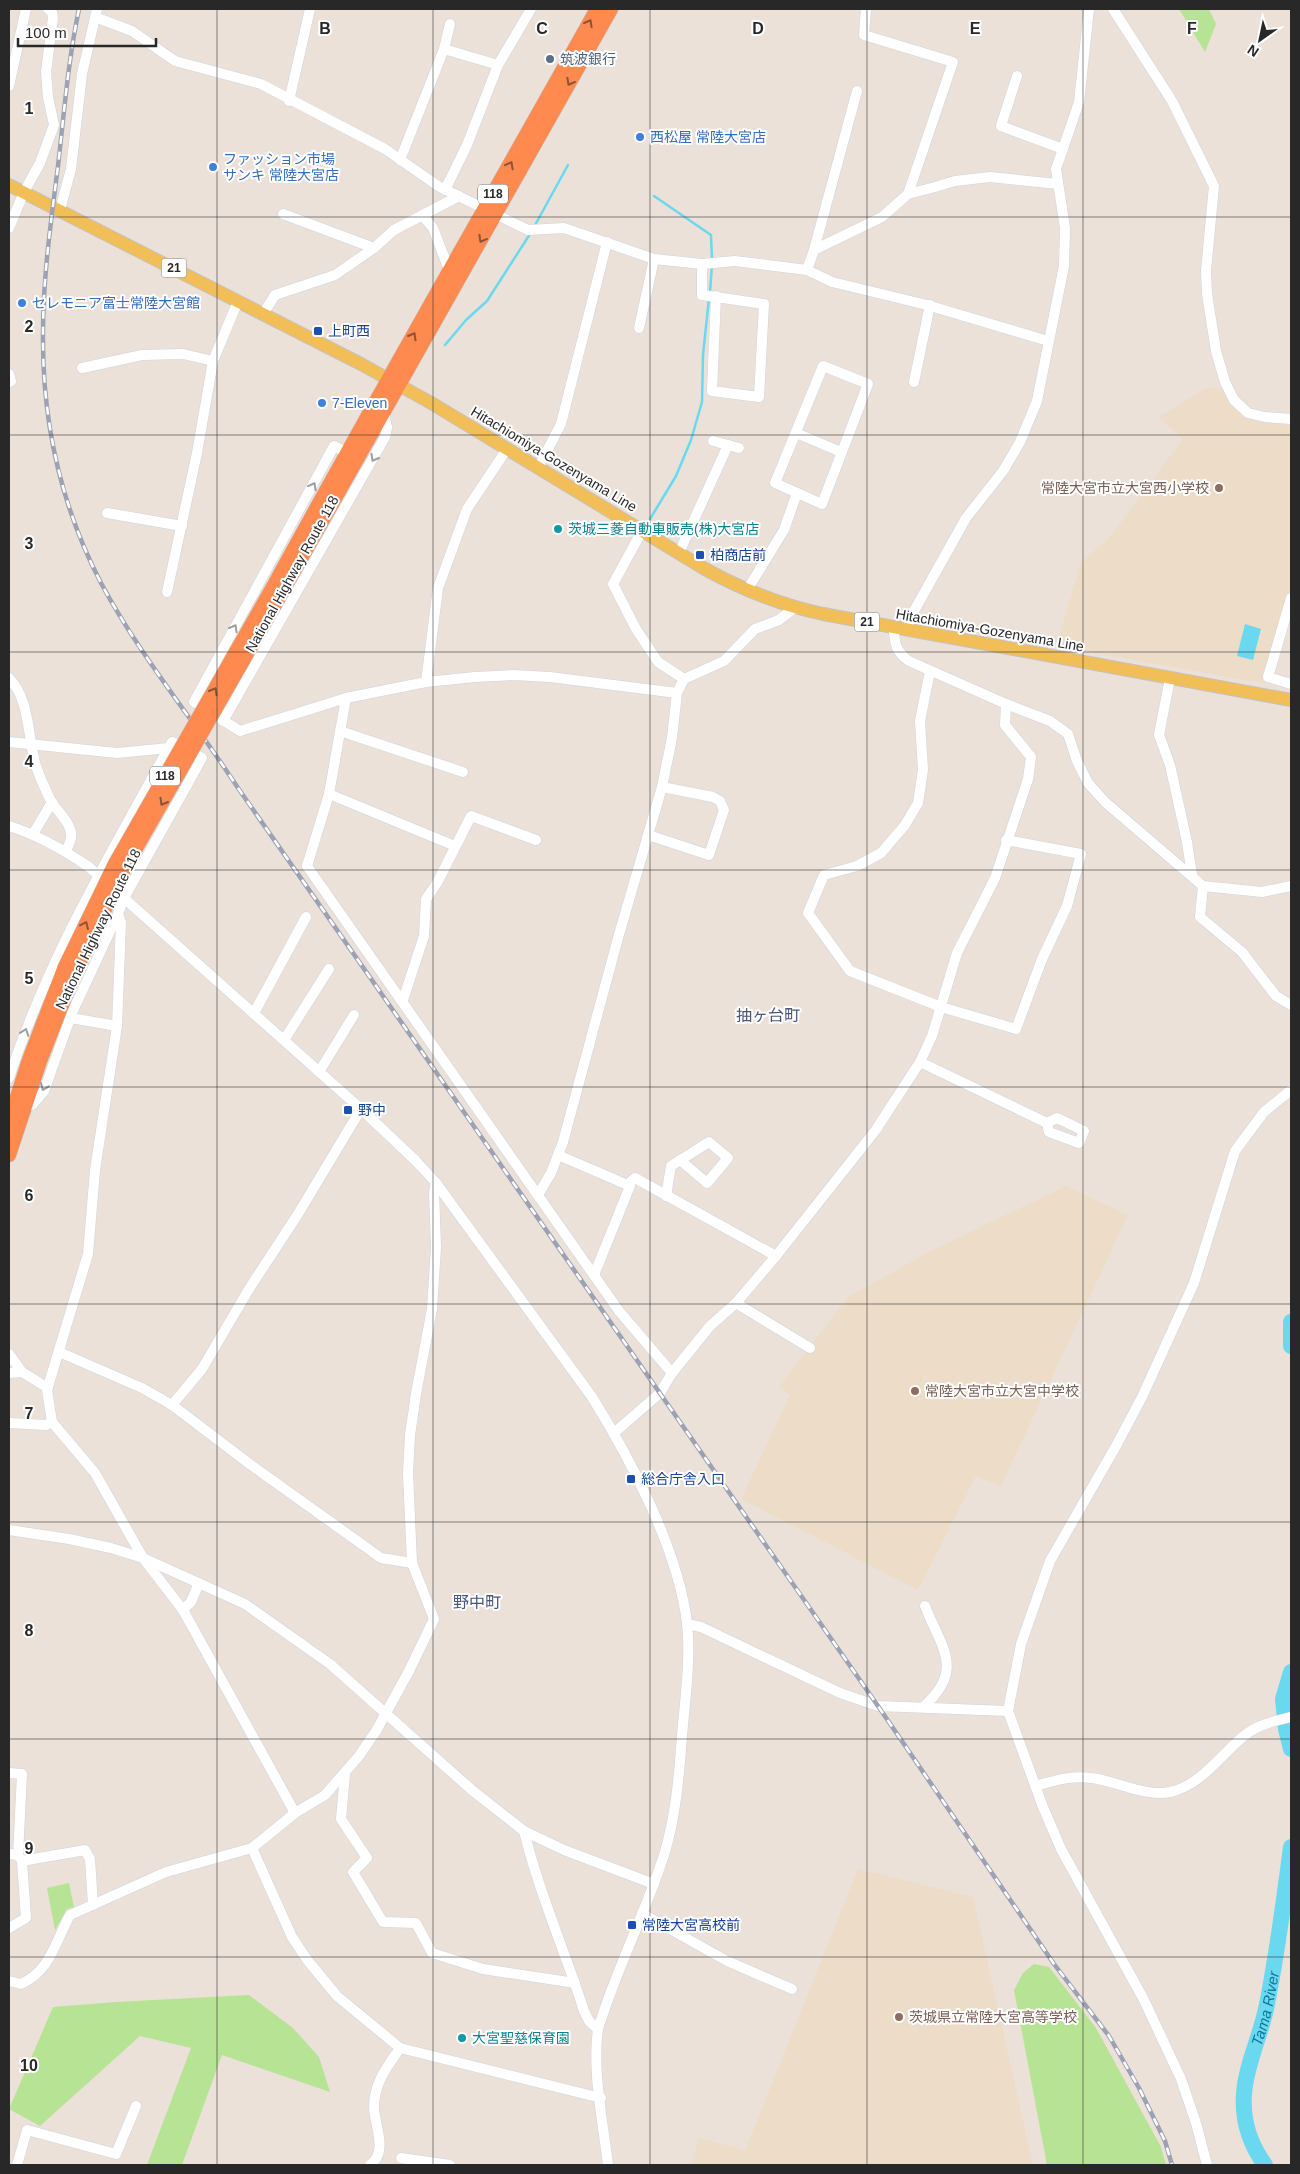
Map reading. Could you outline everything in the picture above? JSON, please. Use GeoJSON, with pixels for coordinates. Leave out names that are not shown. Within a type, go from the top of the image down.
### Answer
{"type":"FeatureCollection","features":[{"type":"Feature","properties":{"kind":"highway","name":"National Highway Route 118"},"geometry":{"type":"LineString","coordinates":[[277,589],[384,413],[394,382],[450,272],[491,211],[597,9]]}},
{"type":"Feature","properties":{"kind":"highway","name":"National Highway Route 118"},"geometry":{"type":"LineString","coordinates":[[9,1122],[29,1060],[69,971],[277,589],[346,452],[394,382],[491,211],[611,9]]}},
{"type":"Feature","properties":{"kind":"highway","name":"National Highway Route 118"},"geometry":{"type":"LineString","coordinates":[[9,1155],[69,971]]}},
{"type":"Feature","properties":{"kind":"main road","name":"Hitachiomiya-Gozenyama Line"},"geometry":{"type":"LineString","coordinates":[[9,185],[394,382],[642,531],[746,590],[794,608],[1291,700]]}},
{"type":"Feature","properties":{"kind":"street"},"geometry":{"type":"LineString","coordinates":[[9,86],[26,9]]}},
{"type":"Feature","properties":{"kind":"street"},"geometry":{"type":"LineString","coordinates":[[9,228],[24,192],[40,163],[54,125],[46,83],[53,18],[52,12],[48,9]]}},
{"type":"Feature","properties":{"kind":"street"},"geometry":{"type":"LineString","coordinates":[[289,101],[310,9]]}},
{"type":"Feature","properties":{"kind":"street"},"geometry":{"type":"LineString","coordinates":[[445,190],[467,145],[498,65],[531,9]]}},
{"type":"Feature","properties":{"kind":"street"},"geometry":{"type":"LineString","coordinates":[[866,9],[864,35],[953,62],[908,194]]}},
{"type":"Feature","properties":{"kind":"street"},"geometry":{"type":"LineString","coordinates":[[1089,9],[1079,102],[1056,169],[1065,228],[1064,266],[1037,401],[1020,442],[1003,471],[959,531],[914,611],[894,640],[900,655],[1006,704],[1050,721],[1068,734],[1077,761],[1088,783],[1105,802],[1203,886],[1262,892],[1291,886]]}},
{"type":"Feature","properties":{"kind":"street"},"geometry":{"type":"LineString","coordinates":[[1113,9],[1172,101],[1214,186],[1206,271],[1207,294],[1216,351],[1225,382],[1234,400],[1248,413],[1264,417],[1291,419]]}},
{"type":"Feature","properties":{"kind":"street"},"geometry":{"type":"LineString","coordinates":[[60,210],[71,169],[84,64],[96,13],[132,31],[175,61],[261,84],[289,101],[385,149],[445,190],[528,230],[564,228],[654,259],[702,264],[735,261],[807,270],[832,282],[930,306],[1048,341]]}},
{"type":"Feature","properties":{"kind":"street"},"geometry":{"type":"LineString","coordinates":[[400,160],[444,49],[450,24]]}},
{"type":"Feature","properties":{"kind":"street"},"geometry":{"type":"LineString","coordinates":[[444,49],[498,65]]}},
{"type":"Feature","properties":{"kind":"street"},"geometry":{"type":"LineString","coordinates":[[1017,76],[1002,126],[1063,148]]}},
{"type":"Feature","properties":{"kind":"street"},"geometry":{"type":"LineString","coordinates":[[807,270],[857,91]]}},
{"type":"Feature","properties":{"kind":"street"},"geometry":{"type":"LineString","coordinates":[[814,250],[882,217],[908,194],[955,181],[990,177],[1058,184]]}},
{"type":"Feature","properties":{"kind":"street"},"geometry":{"type":"LineString","coordinates":[[263,314],[275,295],[335,275],[374,248],[394,230],[459,196]]}},
{"type":"Feature","properties":{"kind":"street"},"geometry":{"type":"LineString","coordinates":[[283,214],[374,248]]}},
{"type":"Feature","properties":{"kind":"street"},"geometry":{"type":"LineString","coordinates":[[422,215],[433,228],[450,272]]}},
{"type":"Feature","properties":{"kind":"street"},"geometry":{"type":"LineString","coordinates":[[538,468],[561,424],[607,242]]}},
{"type":"Feature","properties":{"kind":"street"},"geometry":{"type":"LineString","coordinates":[[639,328],[654,259]]}},
{"type":"Feature","properties":{"kind":"street"},"geometry":{"type":"LineString","coordinates":[[702,264],[702,295],[716,296],[764,304],[759,397],[712,391],[716,296]]}},
{"type":"Feature","properties":{"kind":"street"},"geometry":{"type":"LineString","coordinates":[[167,592],[198,453],[213,362],[238,301]]}},
{"type":"Feature","properties":{"kind":"street"},"geometry":{"type":"LineString","coordinates":[[914,382],[930,306]]}},
{"type":"Feature","properties":{"kind":"street"},"geometry":{"type":"LineString","coordinates":[[82,368],[142,355],[183,354],[213,362]]}},
{"type":"Feature","properties":{"kind":"street"},"geometry":{"type":"LineString","coordinates":[[823,366],[868,384],[822,504],[775,483],[796,433],[823,366]]}},
{"type":"Feature","properties":{"kind":"street"},"geometry":{"type":"LineString","coordinates":[[9,374],[11,381],[9,382]]}},
{"type":"Feature","properties":{"kind":"street"},"geometry":{"type":"LineString","coordinates":[[223,720],[385,437],[387,427],[384,413]]}},
{"type":"Feature","properties":{"kind":"street"},"geometry":{"type":"LineString","coordinates":[[796,433],[841,452]]}},
{"type":"Feature","properties":{"kind":"street"},"geometry":{"type":"LineString","coordinates":[[713,441],[739,448]]}},
{"type":"Feature","properties":{"kind":"street"},"geometry":{"type":"LineString","coordinates":[[346,452],[334,446],[194,702],[240,731],[346,698],[426,682],[513,675],[550,677],[677,693]]}},
{"type":"Feature","properties":{"kind":"street"},"geometry":{"type":"LineString","coordinates":[[680,553],[728,446]]}},
{"type":"Feature","properties":{"kind":"street"},"geometry":{"type":"LineString","coordinates":[[426,682],[438,588],[467,509],[507,449]]}},
{"type":"Feature","properties":{"kind":"street"},"geometry":{"type":"LineString","coordinates":[[746,590],[784,530],[796,493]]}},
{"type":"Feature","properties":{"kind":"street"},"geometry":{"type":"LineString","coordinates":[[107,513],[182,526]]}},
{"type":"Feature","properties":{"kind":"street"},"geometry":{"type":"LineString","coordinates":[[642,531],[613,584],[636,629],[658,662],[684,679]]}},
{"type":"Feature","properties":{"kind":"street"},"geometry":{"type":"LineString","coordinates":[[1291,598],[1268,677],[1291,684]]}},
{"type":"Feature","properties":{"kind":"street"},"geometry":{"type":"LineString","coordinates":[[538,1195],[551,1173],[563,1142],[662,787],[672,738],[677,693],[684,679],[724,661],[756,629],[779,620],[794,608]]}},
{"type":"Feature","properties":{"kind":"street"},"geometry":{"type":"LineString","coordinates":[[930,670],[920,721],[923,770],[918,803],[905,825],[881,853],[857,866],[824,875],[808,912],[850,971],[941,1007],[1016,1030],[1042,959],[1067,906],[1082,854],[1006,840]]}},
{"type":"Feature","properties":{"kind":"street"},"geometry":{"type":"LineString","coordinates":[[9,678],[16,686],[23,704],[30,744],[37,769],[52,802],[70,828],[72,836],[66,852]]}},
{"type":"Feature","properties":{"kind":"street"},"geometry":{"type":"LineString","coordinates":[[1170,678],[1159,735],[1170,765],[1187,842],[1192,875]]}},
{"type":"Feature","properties":{"kind":"street"},"geometry":{"type":"LineString","coordinates":[[346,698],[329,794],[307,866],[619,1311],[672,1373]]}},
{"type":"Feature","properties":{"kind":"street"},"geometry":{"type":"LineString","coordinates":[[614,1433],[660,1394],[672,1373],[710,1326],[736,1303],[776,1256],[875,1131],[920,1062],[932,1036],[957,954],[995,878],[1006,840],[1028,780],[1031,757],[1005,725],[1006,704]]}},
{"type":"Feature","properties":{"kind":"street"},"geometry":{"type":"LineString","coordinates":[[340,730],[463,772]]}},
{"type":"Feature","properties":{"kind":"street"},"geometry":{"type":"LineString","coordinates":[[9,742],[116,753],[169,748]]}},
{"type":"Feature","properties":{"kind":"street"},"geometry":{"type":"LineString","coordinates":[[9,1078],[40,993],[97,874],[172,742],[202,758],[124,898],[70,1018],[44,1091],[32,1105],[26,1104]]}},
{"type":"Feature","properties":{"kind":"street"},"geometry":{"type":"LineString","coordinates":[[648,835],[709,854],[724,810],[720,801],[713,797],[662,787]]}},
{"type":"Feature","properties":{"kind":"street"},"geometry":{"type":"LineString","coordinates":[[329,794],[455,846]]}},
{"type":"Feature","properties":{"kind":"street"},"geometry":{"type":"LineString","coordinates":[[33,834],[52,802]]}},
{"type":"Feature","properties":{"kind":"street"},"geometry":{"type":"LineString","coordinates":[[402,1000],[424,936],[426,899],[437,883],[471,816],[536,840]]}},
{"type":"Feature","properties":{"kind":"street"},"geometry":{"type":"LineString","coordinates":[[9,826],[33,834],[66,852],[97,874],[409,1154],[436,1183],[592,1397],[640,1482],[668,1551],[683,1602],[687,1624],[686,1674],[676,1799],[671,1829],[654,1884],[598,2029],[596,2047],[608,2165]]}},
{"type":"Feature","properties":{"kind":"street"},"geometry":{"type":"LineString","coordinates":[[1203,886],[1200,917],[1242,952],[1276,996],[1291,1005]]}},
{"type":"Feature","properties":{"kind":"street"},"geometry":{"type":"LineString","coordinates":[[118,914],[121,922],[117,1026],[94,1170],[88,1254],[48,1388],[52,1422],[95,1473],[143,1558],[183,1610],[295,1813]]}},
{"type":"Feature","properties":{"kind":"street"},"geometry":{"type":"LineString","coordinates":[[254,1013],[306,916]]}},
{"type":"Feature","properties":{"kind":"street"},"geometry":{"type":"LineString","coordinates":[[284,1040],[329,969]]}},
{"type":"Feature","properties":{"kind":"street"},"geometry":{"type":"LineString","coordinates":[[319,1072],[354,1015]]}},
{"type":"Feature","properties":{"kind":"street"},"geometry":{"type":"LineString","coordinates":[[70,1018],[117,1026]]}},
{"type":"Feature","properties":{"kind":"street"},"geometry":{"type":"LineString","coordinates":[[920,1062],[1047,1123]]}},
{"type":"Feature","properties":{"kind":"street"},"geometry":{"type":"LineString","coordinates":[[1208,2165],[1181,2079],[1161,2035],[1061,1849],[1035,1786],[1008,1711],[1021,1644],[1050,1561],[1142,1397],[1194,1283],[1235,1151],[1264,1112],[1291,1090]]}},
{"type":"Feature","properties":{"kind":"street"},"geometry":{"type":"LineString","coordinates":[[172,1405],[202,1369],[253,1282],[298,1214],[361,1109]]}},
{"type":"Feature","properties":{"kind":"street"},"geometry":{"type":"LineString","coordinates":[[666,1196],[671,1166],[680,1160],[709,1142],[728,1158],[707,1183],[680,1160]]}},
{"type":"Feature","properties":{"kind":"street"},"geometry":{"type":"LineString","coordinates":[[558,1156],[628,1185]]}},
{"type":"Feature","properties":{"kind":"street"},"geometry":{"type":"LineString","coordinates":[[628,1185],[635,1178],[776,1256]]}},
{"type":"Feature","properties":{"kind":"street"},"geometry":{"type":"LineString","coordinates":[[9,1981],[20,1984],[31,1979],[49,1961],[70,1915],[166,1872],[252,1848],[295,1813],[325,1795],[359,1756],[386,1713],[434,1619],[412,1563],[408,1473],[410,1435],[432,1309],[436,1247],[434,1192],[436,1183]]}},
{"type":"Feature","properties":{"kind":"street"},"geometry":{"type":"LineString","coordinates":[[594,1275],[630,1186],[628,1185]]}},
{"type":"Feature","properties":{"kind":"street"},"geometry":{"type":"LineString","coordinates":[[736,1303],[810,1348]]}},
{"type":"Feature","properties":{"kind":"street"},"geometry":{"type":"LineString","coordinates":[[59,1352],[142,1388],[172,1405],[251,1465],[381,1558],[412,1563]]}},
{"type":"Feature","properties":{"kind":"street"},"geometry":{"type":"LineString","coordinates":[[9,1354],[22,1372],[48,1388]]}},
{"type":"Feature","properties":{"kind":"street"},"geometry":{"type":"LineString","coordinates":[[9,1373],[22,1372]]}},
{"type":"Feature","properties":{"kind":"street"},"geometry":{"type":"LineString","coordinates":[[9,1423],[46,1425],[52,1422]]}},
{"type":"Feature","properties":{"kind":"street"},"geometry":{"type":"LineString","coordinates":[[9,1530],[69,1539],[143,1558],[245,1604],[299,1640],[330,1664],[479,1797],[524,1831],[564,1850],[654,1884]]}},
{"type":"Feature","properties":{"kind":"street"},"geometry":{"type":"LineString","coordinates":[[183,1610],[190,1602],[199,1583]]}},
{"type":"Feature","properties":{"kind":"street"},"geometry":{"type":"LineString","coordinates":[[923,1707],[943,1685],[948,1671],[945,1656],[925,1606]]}},
{"type":"Feature","properties":{"kind":"street"},"geometry":{"type":"LineString","coordinates":[[687,1624],[701,1627],[861,1701],[878,1706],[1008,1711]]}},
{"type":"Feature","properties":{"kind":"street"},"geometry":{"type":"LineString","coordinates":[[1035,1786],[1068,1778],[1082,1777],[1154,1792],[1170,1792],[1196,1780],[1246,1734],[1266,1723],[1291,1717]]}},
{"type":"Feature","properties":{"kind":"street"},"geometry":{"type":"LineString","coordinates":[[9,1773],[22,1774],[16,1857],[26,1918],[9,1928]]}},
{"type":"Feature","properties":{"kind":"street"},"geometry":{"type":"LineString","coordinates":[[345,1774],[341,1819],[367,1858],[353,1872],[383,1922],[416,1923],[432,1953],[440,1956],[483,1969],[575,1983]]}},
{"type":"Feature","properties":{"kind":"street"},"geometry":{"type":"LineString","coordinates":[[524,1831],[534,1871],[584,2011],[598,2029]]}},
{"type":"Feature","properties":{"kind":"street"},"geometry":{"type":"LineString","coordinates":[[252,1848],[292,1937],[308,1962],[337,1996],[400,2048],[600,2098]]}},
{"type":"Feature","properties":{"kind":"street"},"geometry":{"type":"LineString","coordinates":[[16,1857],[85,1850],[90,1859],[93,1905]]}},
{"type":"Feature","properties":{"kind":"street"},"geometry":{"type":"LineString","coordinates":[[643,1914],[727,1961],[792,1989]]}},
{"type":"Feature","properties":{"kind":"street"},"geometry":{"type":"LineString","coordinates":[[370,2165],[378,2157],[380,2145],[374,2106],[377,2082],[400,2048]]}},
{"type":"Feature","properties":{"kind":"street"},"geometry":{"type":"LineString","coordinates":[[17,2165],[27,2130],[116,2154],[136,2106]]}},
{"type":"Feature","properties":{"kind":"street"},"geometry":{"type":"LineString","coordinates":[[401,2158],[450,2165]]}},
{"type":"Feature","properties":{"kind":"shaded area","name":"常陸大宮市立大宮西小学校"},"geometry":{"type":"Polygon","coordinates":[[[1209,387],[1224,389],[1231,403],[1242,415],[1259,422],[1291,425],[1291,588],[1262,683],[1056,646],[1081,562],[1109,538],[1183,439],[1158,417],[1209,387]]]}},
{"type":"Feature","properties":{"kind":"shaded area","name":"常陸大宮市立大宮中学校"},"geometry":{"type":"Polygon","coordinates":[[[1066,1186],[1128,1215],[1001,1486],[976,1476],[918,1590],[741,1499],[790,1395],[779,1387],[848,1297],[931,1251],[1066,1186]]]}},
{"type":"Feature","properties":{"kind":"shaded area","name":"茨城県立常陸大宮高等学校"},"geometry":{"type":"Polygon","coordinates":[[[858,1869],[973,1897],[1033,2165],[691,2165],[699,2138],[745,2150],[858,1869]]]}},
{"type":"Feature","properties":{"kind":"green space"},"geometry":{"type":"Polygon","coordinates":[[[1179,9],[1209,9],[1216,24],[1205,52],[1179,9]]]}},
{"type":"Feature","properties":{"kind":"green space"},"geometry":{"type":"Polygon","coordinates":[[[69,1883],[74,1907],[67,1909],[55,1930],[47,1888],[69,1883]]]}},
{"type":"Feature","properties":{"kind":"green space"},"geometry":{"type":"Polygon","coordinates":[[[1034,1964],[1049,1967],[1096,2028],[1161,2147],[1166,2165],[1047,2165],[1014,1990],[1023,1973],[1034,1964]]]}},
{"type":"Feature","properties":{"kind":"green space"},"geometry":{"type":"Polygon","coordinates":[[[249,1995],[293,2028],[319,2057],[330,2092],[222,2055],[182,2165],[147,2165],[191,2048],[140,2036],[40,2126],[9,2109],[53,2007],[249,1995]]]}},
{"type":"Feature","properties":{"kind":"water"},"geometry":{"type":"Polygon","coordinates":[[[1245,624],[1261,629],[1253,660],[1237,656],[1245,624]]]}},
{"type":"Feature","properties":{"kind":"waterway"},"geometry":{"type":"LineString","coordinates":[[534,227],[568,165]]}},
{"type":"Feature","properties":{"kind":"waterway"},"geometry":{"type":"LineString","coordinates":[[654,196],[711,235],[712,260]]}},
{"type":"Feature","properties":{"kind":"waterway"},"geometry":{"type":"LineString","coordinates":[[445,345],[466,320],[487,301],[530,234]]}},
{"type":"Feature","properties":{"kind":"waterway"},"geometry":{"type":"LineString","coordinates":[[710,292],[712,265]]}},
{"type":"Feature","properties":{"kind":"waterway"},"geometry":{"type":"LineString","coordinates":[[650,519],[676,476],[691,440],[702,402],[703,355],[709,298]]}},
{"type":"Feature","properties":{"kind":"waterway","name":"Tama River"},"geometry":{"type":"LineString","coordinates":[[1291,1322],[1291,1346]]}},
{"type":"Feature","properties":{"kind":"waterway","name":"Tama River"},"geometry":{"type":"LineString","coordinates":[[1291,1672],[1283,1699],[1286,1729],[1291,1749]]}},
{"type":"Feature","properties":{"kind":"waterway","name":"Tama River"},"geometry":{"type":"LineString","coordinates":[[1265,2165],[1248,2131],[1244,2113],[1244,2094],[1247,2072],[1263,2020],[1270,1989],[1291,1847]]}},
{"type":"Feature","properties":{"kind":"railway"},"geometry":{"type":"LineString","coordinates":[[79,9],[69,68],[48,249],[43,312],[44,366],[50,430],[65,493],[75,524],[101,583],[150,662],[878,1706],[1054,1964],[1109,2036],[1139,2088],[1165,2141],[1172,2165]]}},
{"type":"Feature","properties":{"kind":"place","name":"筑波銀行"},"geometry":{"type":"Point","coordinates":[550,59]}},
{"type":"Feature","properties":{"kind":"place","name":"西松屋 常陸大宮店"},"geometry":{"type":"Point","coordinates":[640,137]}},
{"type":"Feature","properties":{"kind":"place","name":"ファッション市場 サンキ 常陸大宮店"},"geometry":{"type":"Point","coordinates":[213,167]}},
{"type":"Feature","properties":{"kind":"place","name":"セレモニア富士常陸大宮館"},"geometry":{"type":"Point","coordinates":[22,303]}},
{"type":"Feature","properties":{"kind":"place","name":"上町西"},"geometry":{"type":"Point","coordinates":[318,331]}},
{"type":"Feature","properties":{"kind":"place","name":"7-Eleven"},"geometry":{"type":"Point","coordinates":[322,403]}},
{"type":"Feature","properties":{"kind":"place","name":"常陸大宮市立大宮西小学校"},"geometry":{"type":"Point","coordinates":[1219,488]}},
{"type":"Feature","properties":{"kind":"place","name":"茨城三菱自動車販売(株)大宮店"},"geometry":{"type":"Point","coordinates":[558,529]}},
{"type":"Feature","properties":{"kind":"place","name":"柏商店前"},"geometry":{"type":"Point","coordinates":[700,555]}},
{"type":"Feature","properties":{"kind":"place","name":"野中"},"geometry":{"type":"Point","coordinates":[348,1110]}},
{"type":"Feature","properties":{"kind":"place","name":"常陸大宮市立大宮中学校"},"geometry":{"type":"Point","coordinates":[915,1391]}},
{"type":"Feature","properties":{"kind":"place","name":"総合庁舎入口"},"geometry":{"type":"Point","coordinates":[631,1479]}},
{"type":"Feature","properties":{"kind":"place","name":"常陸大宮高校前"},"geometry":{"type":"Point","coordinates":[632,1925]}},
{"type":"Feature","properties":{"kind":"place","name":"茨城県立常陸大宮高等学校"},"geometry":{"type":"Point","coordinates":[899,2017]}},
{"type":"Feature","properties":{"kind":"place","name":"大宮聖慈保育園"},"geometry":{"type":"Point","coordinates":[462,2038]}},
{"type":"Feature","properties":{"kind":"district","name":"抽ヶ台町"},"geometry":{"type":"Point","coordinates":[768,1015]}},
{"type":"Feature","properties":{"kind":"district","name":"野中町"},"geometry":{"type":"Point","coordinates":[477,1602]}}]}
